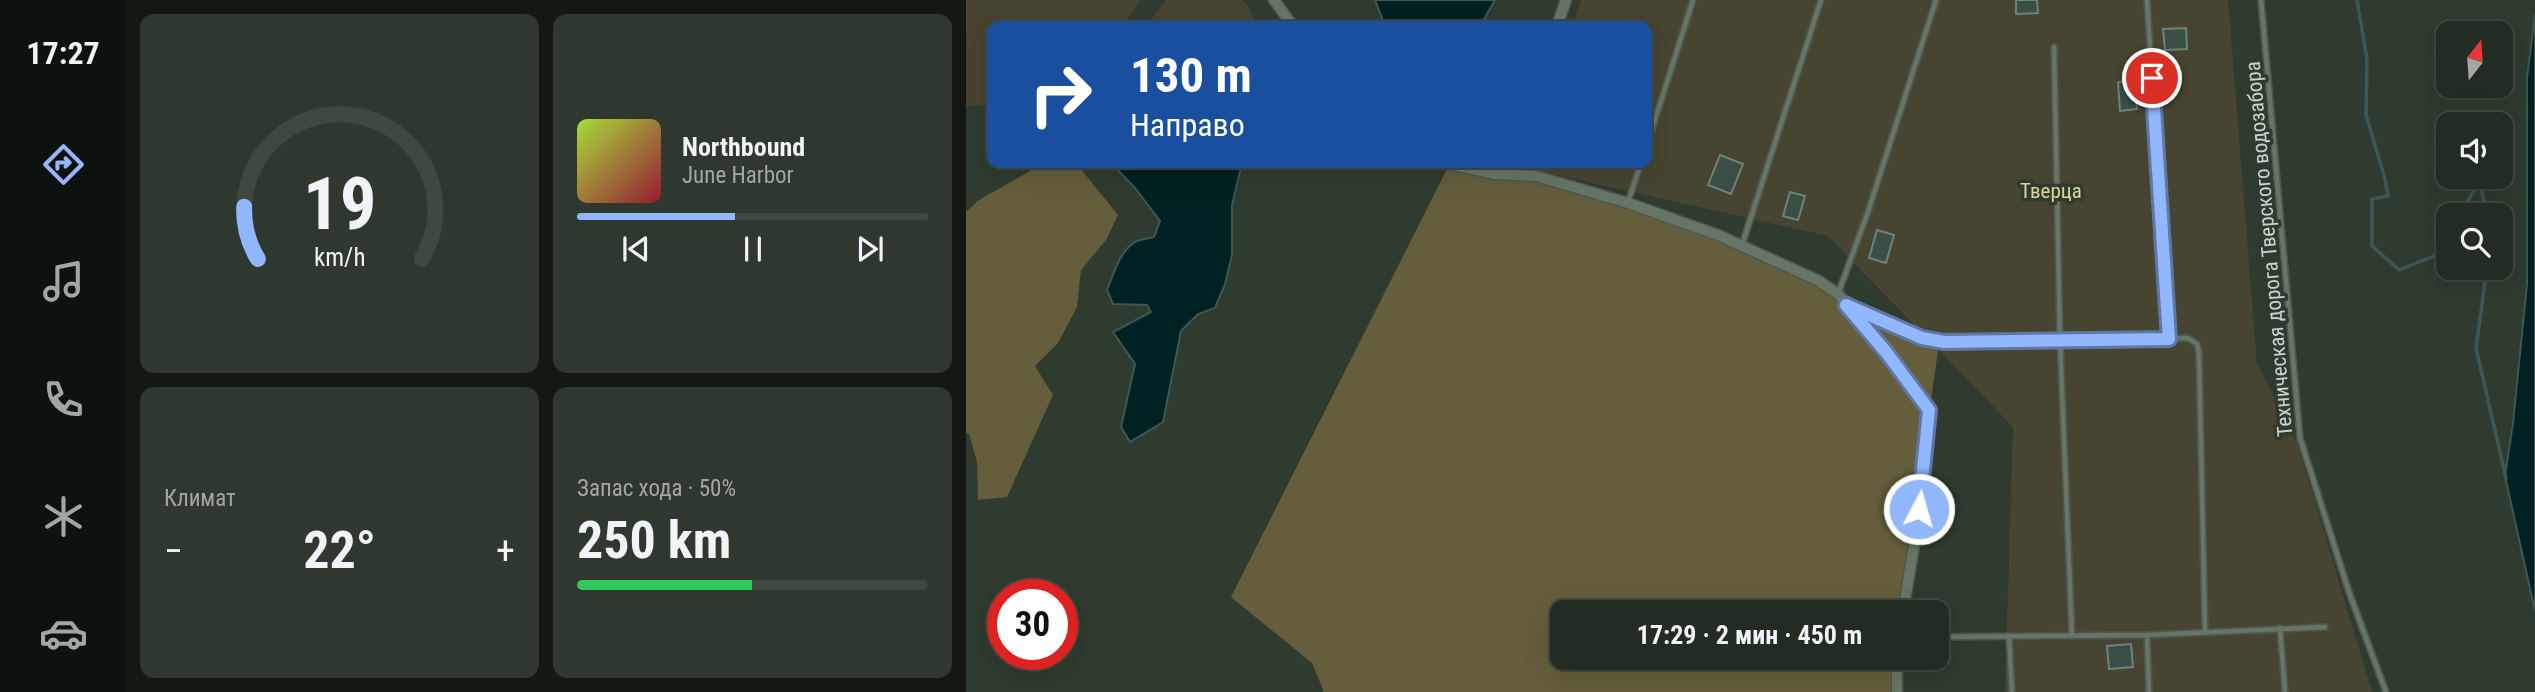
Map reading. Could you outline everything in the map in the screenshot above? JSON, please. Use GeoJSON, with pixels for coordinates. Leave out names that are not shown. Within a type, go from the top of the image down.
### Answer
{"type":"FeatureCollection","features":[{"type":"Feature","properties":{"kind":"street"},"geometry":{"type":"LineString","coordinates":[[1274,0],[1289,21]]}},
{"type":"Feature","properties":{"kind":"street"},"geometry":{"type":"LineString","coordinates":[[1559,21],[1566,0]]}},
{"type":"Feature","properties":{"kind":"street"},"geometry":{"type":"LineString","coordinates":[[1470,168],[1536,176],[1628,203],[1742,245],[1819,281],[1838,294],[1929,410],[1916,534],[1905,600]]}},
{"type":"Feature","properties":{"kind":"street"},"geometry":{"type":"LineString","coordinates":[[1495,173],[1498,168]]}},
{"type":"Feature","properties":{"kind":"street"},"geometry":{"type":"LineString","coordinates":[[1896,692],[1897,670]]}},
{"type":"Feature","properties":{"kind":"lane"},"geometry":{"type":"LineString","coordinates":[[1652,129],[1693,0]]}},
{"type":"Feature","properties":{"kind":"lane"},"geometry":{"type":"LineString","coordinates":[[1742,245],[1821,0]]}},
{"type":"Feature","properties":{"kind":"lane"},"geometry":{"type":"LineString","coordinates":[[1838,294],[1868,212],[1936,0]]}},
{"type":"Feature","properties":{"kind":"lane"},"geometry":{"type":"LineString","coordinates":[[2147,0],[2169,339]]}},
{"type":"Feature","properties":{"kind":"lane","name":"Техническая дорога Тверского водозабора"},"geometry":{"type":"LineString","coordinates":[[2261,0],[2300,438],[2349,592],[2386,692]]}},
{"type":"Feature","properties":{"kind":"lane"},"geometry":{"type":"LineString","coordinates":[[2054,47],[2060,340],[2072,636]]}},
{"type":"Feature","properties":{"kind":"lane"},"geometry":{"type":"LineString","coordinates":[[1628,203],[1639,168]]}},
{"type":"Feature","properties":{"kind":"lane"},"geometry":{"type":"LineString","coordinates":[[1846,305],[1922,338],[1944,342],[2169,339],[2192,340],[2197,344],[2205,631]]}},
{"type":"Feature","properties":{"kind":"lane"},"geometry":{"type":"LineString","coordinates":[[1949,637],[2147,635],[2325,627]]}},
{"type":"Feature","properties":{"kind":"lane"},"geometry":{"type":"LineString","coordinates":[[2280,628],[2285,692]]}},
{"type":"Feature","properties":{"kind":"lane"},"geometry":{"type":"LineString","coordinates":[[2147,635],[2149,692]]}},
{"type":"Feature","properties":{"kind":"lane"},"geometry":{"type":"LineString","coordinates":[[2010,636],[2012,692]]}},
{"type":"Feature","properties":{"kind":"green space"},"geometry":{"type":"Polygon","coordinates":[[[966,0],[1141,0],[1126,21],[987,21],[987,105],[966,106],[966,0]]]}},
{"type":"Feature","properties":{"kind":"green space"},"geometry":{"type":"Polygon","coordinates":[[[1166,0],[1242,0],[1256,21],[1150,21],[1166,0]]]}},
{"type":"Feature","properties":{"kind":"green space","name":"Тверца"},"geometry":{"type":"Polygon","coordinates":[[[1581,0],[2228,0],[2257,364],[2297,442],[2372,692],[2005,692],[2013,427],[1828,236],[1526,168],[1652,168],[1652,21],[1574,21],[1581,0]]]}},
{"type":"Feature","properties":{"kind":"shaded area"},"geometry":{"type":"Polygon","coordinates":[[[1035,168],[1080,168],[1118,215],[1106,240],[1081,270],[1077,307],[1058,343],[1035,366],[1053,395],[1007,497],[978,500],[977,462],[969,434],[966,433],[966,212],[979,200],[1035,168]]]}},
{"type":"Feature","properties":{"kind":"shaded area"},"geometry":{"type":"Polygon","coordinates":[[[1447,168],[1510,168],[1809,271],[1938,351],[1904,600],[1550,600],[1550,670],[1898,670],[1895,692],[1324,692],[1312,663],[1231,597],[1447,168]]]}},
{"type":"Feature","properties":{"kind":"water"},"geometry":{"type":"Polygon","coordinates":[[[1375,0],[1495,0],[1483,21],[1383,21],[1375,0]]]}},
{"type":"Feature","properties":{"kind":"water"},"geometry":{"type":"Polygon","coordinates":[[[2535,15],[2535,611],[2505,476],[2527,284],[2527,78],[2535,15]]]}},
{"type":"Feature","properties":{"kind":"water"},"geometry":{"type":"Polygon","coordinates":[[[1116,168],[1241,168],[1232,205],[1232,255],[1225,284],[1215,308],[1198,314],[1181,331],[1163,422],[1130,442],[1121,427],[1135,364],[1113,332],[1151,312],[1147,305],[1113,304],[1107,290],[1126,250],[1137,241],[1154,237],[1160,221],[1116,168]]]}},
{"type":"Feature","properties":{"kind":"building"},"geometry":{"type":"Polygon","coordinates":[[[2016,0],[2037,0],[2038,13],[2016,14],[2016,0]]]}},
{"type":"Feature","properties":{"kind":"building"},"geometry":{"type":"Polygon","coordinates":[[[2186,28],[2187,49],[2165,50],[2163,29],[2186,28]]]}},
{"type":"Feature","properties":{"kind":"building"},"geometry":{"type":"Polygon","coordinates":[[[2134,80],[2137,109],[2120,111],[2118,82],[2134,80]]]}},
{"type":"Feature","properties":{"kind":"building"},"geometry":{"type":"Polygon","coordinates":[[[1720,155],[1743,164],[1731,194],[1708,185],[1720,155]]]}},
{"type":"Feature","properties":{"kind":"building"},"geometry":{"type":"Polygon","coordinates":[[[1790,192],[1805,196],[1798,220],[1783,216],[1790,192]]]}},
{"type":"Feature","properties":{"kind":"building"},"geometry":{"type":"Polygon","coordinates":[[[1877,230],[1894,235],[1886,263],[1869,258],[1877,230]]]}},
{"type":"Feature","properties":{"kind":"building"},"geometry":{"type":"Polygon","coordinates":[[[2131,644],[2133,667],[2109,669],[2107,646],[2131,644]]]}},
{"type":"Feature","properties":{"kind":"waterway"},"geometry":{"type":"LineString","coordinates":[[2357,0],[2367,59],[2366,115],[2388,196],[2372,199],[2372,246],[2399,270],[2434,256],[2436,253]]}},
{"type":"Feature","properties":{"kind":"waterway"},"geometry":{"type":"LineString","coordinates":[[2466,203],[2481,179],[2484,203]]}},
{"type":"Feature","properties":{"kind":"waterway"},"geometry":{"type":"LineString","coordinates":[[2485,280],[2476,348],[2506,478]]}},
{"type":"Feature","properties":{"kind":"route"},"geometry":{"type":"LineString","coordinates":[[1919,509],[1929,410],[1886,352],[1846,305],[1922,338],[1944,342],[2169,339],[2152,78]]}}]}
